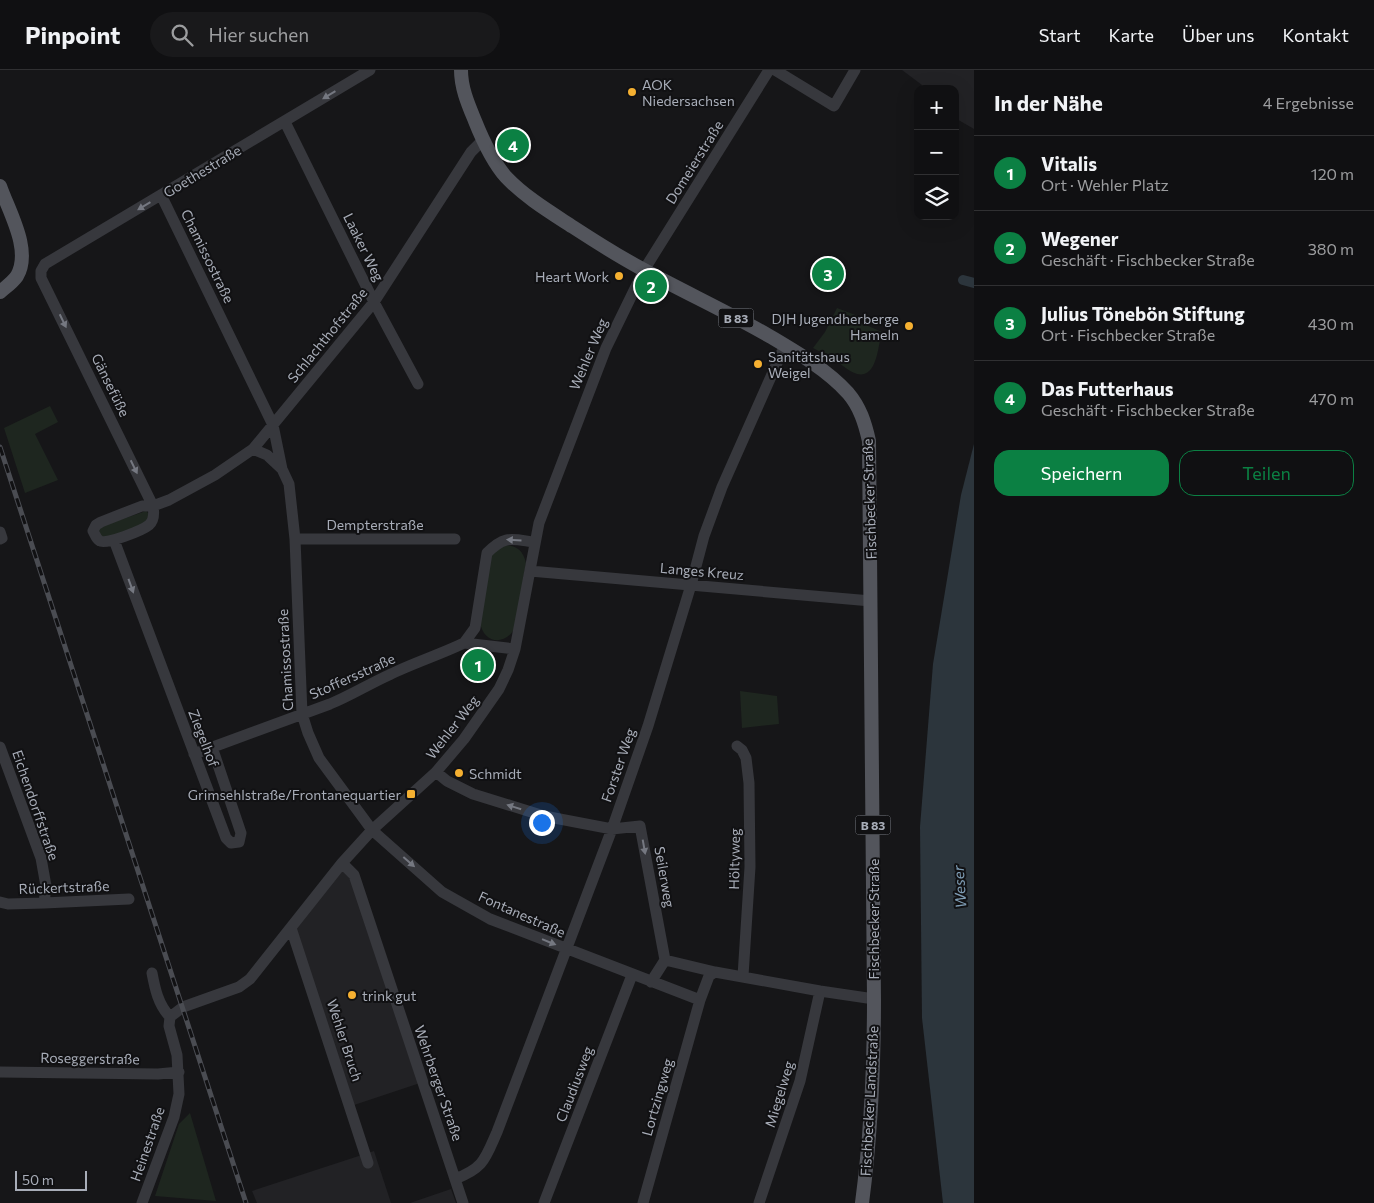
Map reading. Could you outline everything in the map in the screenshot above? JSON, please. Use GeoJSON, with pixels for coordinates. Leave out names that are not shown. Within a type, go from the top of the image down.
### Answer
{"type":"FeatureCollection","features":[{"type":"Feature","properties":{"kind":"main road","name":"B 83"},"geometry":{"type":"LineString","coordinates":[[461,70],[466,99],[482,140]]}},
{"type":"Feature","properties":{"kind":"main road","name":"Fischbecker Straße"},"geometry":{"type":"LineString","coordinates":[[482,140],[506,176],[546,210],[644,270],[709,303],[785,346],[825,372],[838,383],[848,393],[862,415],[869,441],[874,999]]}},
{"type":"Feature","properties":{"kind":"main road"},"geometry":{"type":"LineString","coordinates":[[0,186],[19,238],[23,259],[17,275],[0,292]]}},
{"type":"Feature","properties":{"kind":"main road","name":"Fischbecker Landstraße"},"geometry":{"type":"LineString","coordinates":[[862,1203],[868,1158],[873,1075],[874,999]]}},
{"type":"Feature","properties":{"kind":"street","name":"Goethestraße"},"geometry":{"type":"LineString","coordinates":[[42,278],[41,272],[44,264],[370,70]]}},
{"type":"Feature","properties":{"kind":"street","name":"Domeierstraße"},"geometry":{"type":"LineString","coordinates":[[644,270],[769,70]]}},
{"type":"Feature","properties":{"kind":"street"},"geometry":{"type":"LineString","coordinates":[[775,70],[834,106],[855,70]]}},
{"type":"Feature","properties":{"kind":"street","name":"Laaker Weg"},"geometry":{"type":"LineString","coordinates":[[285,122],[374,302],[418,384]]}},
{"type":"Feature","properties":{"kind":"street","name":"Schlachthofstraße"},"geometry":{"type":"LineString","coordinates":[[153,506],[169,500],[215,475],[253,449],[374,302],[471,152],[482,140]]}},
{"type":"Feature","properties":{"kind":"street","name":"Chamissostraße"},"geometry":{"type":"LineString","coordinates":[[162,195],[273,424],[282,469],[289,484],[295,539],[302,714],[319,758],[372,830]]}},
{"type":"Feature","properties":{"kind":"street","name":"Wehler Weg"},"geometry":{"type":"LineString","coordinates":[[170,1017],[183,1007],[239,988],[260,968],[342,863],[372,830],[436,772],[499,690],[508,670],[514,649],[534,542],[548,497],[606,348],[644,270]]}},
{"type":"Feature","properties":{"kind":"street","name":"Gänsefüße"},"geometry":{"type":"LineString","coordinates":[[42,278],[153,506]]}},
{"type":"Feature","properties":{"kind":"street","name":"Forster Weg"},"geometry":{"type":"LineString","coordinates":[[455,1178],[472,1172],[485,1159],[612,829],[648,726],[704,536],[722,487],[785,346]]}},
{"type":"Feature","properties":{"kind":"street"},"geometry":{"type":"LineString","coordinates":[[253,449],[267,455],[282,469]]}},
{"type":"Feature","properties":{"kind":"street"},"geometry":{"type":"LineString","coordinates":[[142,506],[153,506],[154,517],[149,525],[107,542],[101,542],[96,536],[94,531],[96,525],[142,506]]}},
{"type":"Feature","properties":{"kind":"street","name":"Dempterstraße"},"geometry":{"type":"LineString","coordinates":[[295,539],[455,539]]}},
{"type":"Feature","properties":{"kind":"street"},"geometry":{"type":"LineString","coordinates":[[514,649],[464,643],[474,628],[487,553],[496,544],[508,539],[534,542]]}},
{"type":"Feature","properties":{"kind":"street","name":"Ziegelhof"},"geometry":{"type":"LineString","coordinates":[[114,540],[226,838],[231,843],[239,842],[241,833],[212,747]]}},
{"type":"Feature","properties":{"kind":"street","name":"Langes Kreuz"},"geometry":{"type":"LineString","coordinates":[[530,571],[871,601]]}},
{"type":"Feature","properties":{"kind":"street","name":"Stoffersstraße"},"geometry":{"type":"LineString","coordinates":[[194,754],[351,696],[389,675],[464,643]]}},
{"type":"Feature","properties":{"kind":"street","name":"Höltyweg"},"geometry":{"type":"LineString","coordinates":[[737,746],[742,750],[746,758],[749,782],[750,867],[743,976]]}},
{"type":"Feature","properties":{"kind":"street","name":"Eichendorffstraße"},"geometry":{"type":"LineString","coordinates":[[0,747],[42,858],[46,886],[44,903]]}},
{"type":"Feature","properties":{"kind":"street"},"geometry":{"type":"LineString","coordinates":[[436,772],[447,781],[473,794],[544,816],[612,829]]}},
{"type":"Feature","properties":{"kind":"street","name":"Seilerweg"},"geometry":{"type":"LineString","coordinates":[[612,829],[640,826],[665,960]]}},
{"type":"Feature","properties":{"kind":"street","name":"Fontanestraße"},"geometry":{"type":"LineString","coordinates":[[372,830],[442,892],[490,919],[700,1000]]}},
{"type":"Feature","properties":{"kind":"street","name":"Wehrberger Straße"},"geometry":{"type":"LineString","coordinates":[[342,863],[354,876],[463,1203]]}},
{"type":"Feature","properties":{"kind":"street","name":"Rückertstraße"},"geometry":{"type":"LineString","coordinates":[[0,902],[8,904],[129,899]]}},
{"type":"Feature","properties":{"kind":"street","name":"Wehler Bruch"},"geometry":{"type":"LineString","coordinates":[[291,928],[368,1163]]}},
{"type":"Feature","properties":{"kind":"street"},"geometry":{"type":"LineString","coordinates":[[651,982],[665,960],[715,972],[874,999]]}},
{"type":"Feature","properties":{"kind":"street"},"geometry":{"type":"LineString","coordinates":[[700,1000],[709,976],[715,972]]}},
{"type":"Feature","properties":{"kind":"street"},"geometry":{"type":"LineString","coordinates":[[152,973],[158,1000],[170,1017]]}},
{"type":"Feature","properties":{"kind":"street","name":"Claudiusweg"},"geometry":{"type":"LineString","coordinates":[[544,1203],[632,975]]}},
{"type":"Feature","properties":{"kind":"street","name":"Miegelweg"},"geometry":{"type":"LineString","coordinates":[[759,1203],[800,1081],[820,991]]}},
{"type":"Feature","properties":{"kind":"street","name":"Lortzingweg"},"geometry":{"type":"LineString","coordinates":[[643,1203],[700,1000]]}},
{"type":"Feature","properties":{"kind":"street","name":"Heinestraße"},"geometry":{"type":"LineString","coordinates":[[142,1203],[174,1117],[179,1094],[179,1072],[177,1055],[169,1026],[170,1017]]}},
{"type":"Feature","properties":{"kind":"street","name":"Roseggerstraße"},"geometry":{"type":"LineString","coordinates":[[0,1072],[158,1074],[179,1072]]}},
{"type":"Feature","properties":{"kind":"shaded area"},"geometry":{"type":"Polygon","coordinates":[[[902,70],[974,70],[974,129],[959,120],[959,85],[922,85],[902,70]]]}},
{"type":"Feature","properties":{"kind":"shaded area"},"geometry":{"type":"Polygon","coordinates":[[[837,308],[858,316],[857,321],[882,332],[875,362],[869,371],[864,374],[848,370],[834,359],[813,348],[825,332],[837,308]]]}},
{"type":"Feature","properties":{"kind":"shaded area"},"geometry":{"type":"Polygon","coordinates":[[[50,406],[58,422],[35,434],[58,480],[25,493],[4,428],[50,406]]]}},
{"type":"Feature","properties":{"kind":"shaded area"},"geometry":{"type":"Polygon","coordinates":[[[146,511],[149,514],[148,522],[108,539],[100,537],[99,529],[102,526],[146,511]]]}},
{"type":"Feature","properties":{"kind":"shaded area"},"geometry":{"type":"Polygon","coordinates":[[[503,545],[518,549],[526,563],[515,628],[505,638],[494,640],[485,634],[480,622],[491,555],[503,545]]]}},
{"type":"Feature","properties":{"kind":"shaded area"},"geometry":{"type":"Polygon","coordinates":[[[740,691],[777,696],[779,724],[742,728],[740,691]]]}},
{"type":"Feature","properties":{"kind":"shaded area"},"geometry":{"type":"Polygon","coordinates":[[[342,863],[354,875],[423,1082],[351,1106],[291,928],[342,863]]]}},
{"type":"Feature","properties":{"kind":"shaded area"},"geometry":{"type":"Polygon","coordinates":[[[190,1113],[216,1201],[155,1196],[179,1124],[190,1113]]]}},
{"type":"Feature","properties":{"kind":"shaded area"},"geometry":{"type":"Polygon","coordinates":[[[374,1151],[391,1203],[257,1203],[252,1191],[374,1151]]]}},
{"type":"Feature","properties":{"kind":"shaded area"},"geometry":{"type":"Polygon","coordinates":[[[451,1189],[456,1203],[410,1203],[451,1189]]]}},
{"type":"Feature","properties":{"kind":"water","name":"Weser"},"geometry":{"type":"Polygon","coordinates":[[[974,444],[974,1203],[943,1203],[922,1018],[920,827],[933,664],[961,495],[974,444]]]}},
{"type":"Feature","properties":{"kind":"waterway"},"geometry":{"type":"LineString","coordinates":[[963,280],[974,283]]}},
{"type":"Feature","properties":{"kind":"railway"},"geometry":{"type":"LineString","coordinates":[[0,447],[246,1203]]}},
{"type":"Feature","properties":{"kind":"place","name":"AOK Niedersachsen"},"geometry":{"type":"Point","coordinates":[632,92]}},
{"type":"Feature","properties":{"kind":"place","name":"Das Futterhaus"},"geometry":{"type":"Point","coordinates":[513,145]}},
{"type":"Feature","properties":{"kind":"place","name":"Julius Tönebön Stiftung"},"geometry":{"type":"Point","coordinates":[828,274]}},
{"type":"Feature","properties":{"kind":"place","name":"Heart Work"},"geometry":{"type":"Point","coordinates":[619,276]}},
{"type":"Feature","properties":{"kind":"place","name":"Wegener"},"geometry":{"type":"Point","coordinates":[651,286]}},
{"type":"Feature","properties":{"kind":"place","name":"DJH Jugendherberge Hameln"},"geometry":{"type":"Point","coordinates":[909,326]}},
{"type":"Feature","properties":{"kind":"place","name":"Sanitätshaus Weigel"},"geometry":{"type":"Point","coordinates":[758,364]}},
{"type":"Feature","properties":{"kind":"place","name":"Vitalis"},"geometry":{"type":"Point","coordinates":[478,665]}},
{"type":"Feature","properties":{"kind":"place","name":"Schmidt"},"geometry":{"type":"Point","coordinates":[459,773]}},
{"type":"Feature","properties":{"kind":"place","name":"Grimsehlstraße/Frontanequartier"},"geometry":{"type":"Point","coordinates":[411,794]}},
{"type":"Feature","properties":{"kind":"place","name":"trink gut"},"geometry":{"type":"Point","coordinates":[352,995]}}]}
